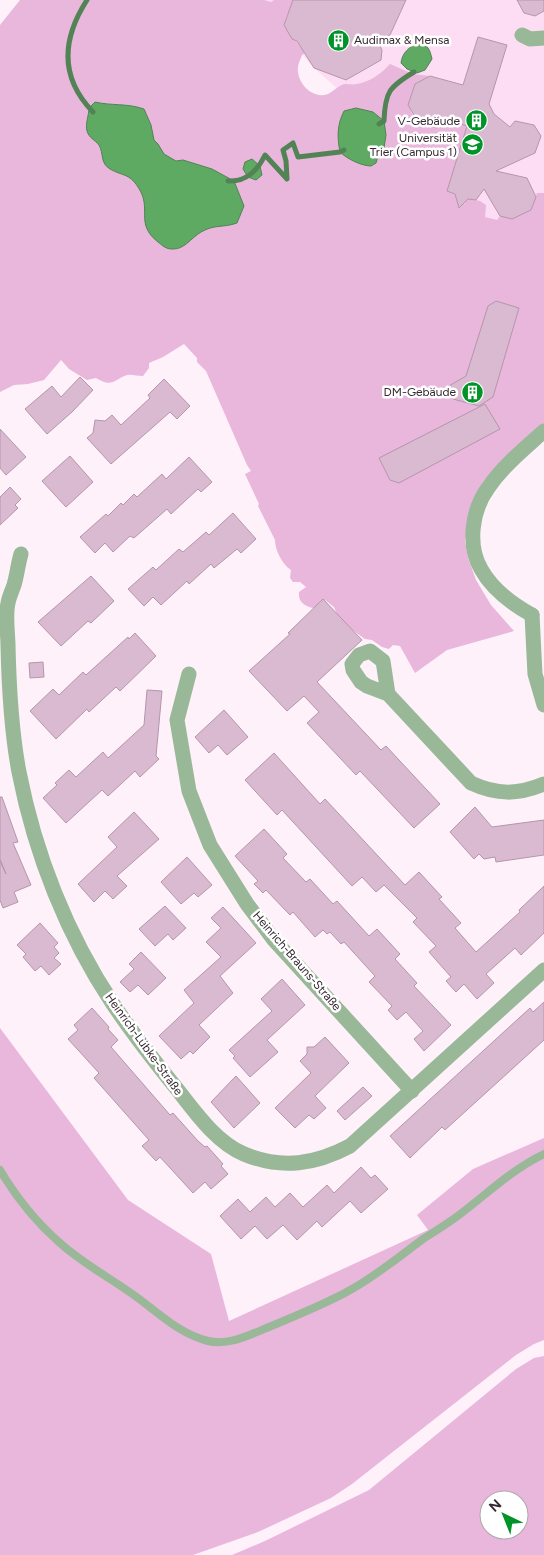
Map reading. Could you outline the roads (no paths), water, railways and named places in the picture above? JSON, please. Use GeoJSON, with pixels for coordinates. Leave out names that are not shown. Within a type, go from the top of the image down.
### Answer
{"type":"FeatureCollection","features":[{"type":"Feature","properties":{"kind":"street"},"geometry":{"type":"LineString","coordinates":[[522,35],[530,39],[544,38]]}},
{"type":"Feature","properties":{"kind":"street"},"geometry":{"type":"LineString","coordinates":[[544,431],[507,464],[487,490],[474,522],[473,539],[480,569],[494,587],[514,606],[538,611],[535,674],[544,705]]}},
{"type":"Feature","properties":{"kind":"street","name":"Heinrich-Lübke-Straße"},"geometry":{"type":"LineString","coordinates":[[20,554],[8,603],[10,703],[15,747],[23,790],[46,867],[72,932],[92,969],[133,1033],[200,1118],[214,1132],[244,1154],[268,1161],[299,1163],[334,1154],[350,1146],[361,1137],[544,970]]}},
{"type":"Feature","properties":{"kind":"street","name":"Heinrich-Brauns-Straße"},"geometry":{"type":"LineString","coordinates":[[190,674],[177,720],[189,791],[210,846],[247,904],[274,940],[412,1090]]}},
{"type":"Feature","properties":{"kind":"street"},"geometry":{"type":"LineString","coordinates":[[388,694],[471,783],[504,793],[523,791],[544,784]]}},
{"type":"Feature","properties":{"kind":"lane"},"geometry":{"type":"LineString","coordinates":[[0,1170],[12,1192],[29,1212],[75,1256],[134,1295],[190,1336],[220,1343],[232,1342],[351,1290],[386,1268],[437,1229],[452,1220],[515,1170],[544,1154]]}},
{"type":"Feature","properties":{"kind":"waterway"},"geometry":{"type":"LineString","coordinates":[[87,0],[73,29],[69,43],[68,58],[74,85],[82,99],[93,112]]}},
{"type":"Feature","properties":{"kind":"waterway"},"geometry":{"type":"LineString","coordinates":[[379,124],[384,121],[387,97],[390,91],[414,72]]}},
{"type":"Feature","properties":{"kind":"waterway"},"geometry":{"type":"LineString","coordinates":[[228,181],[234,181],[251,174],[259,166],[265,155],[287,179],[283,150],[293,143],[298,157],[344,150]]}},
{"type":"Feature","properties":{"kind":"place","name":"Audimax & Mensa"},"geometry":{"type":"Point","coordinates":[338,40]}},
{"type":"Feature","properties":{"kind":"place","name":"V-Gebäude"},"geometry":{"type":"Point","coordinates":[476,121]}},
{"type":"Feature","properties":{"kind":"place","name":"Universität Trier (Campus 1)"},"geometry":{"type":"Point","coordinates":[473,145]}},
{"type":"Feature","properties":{"kind":"place","name":"DM-Gebäude"},"geometry":{"type":"Point","coordinates":[472,392]}}]}
